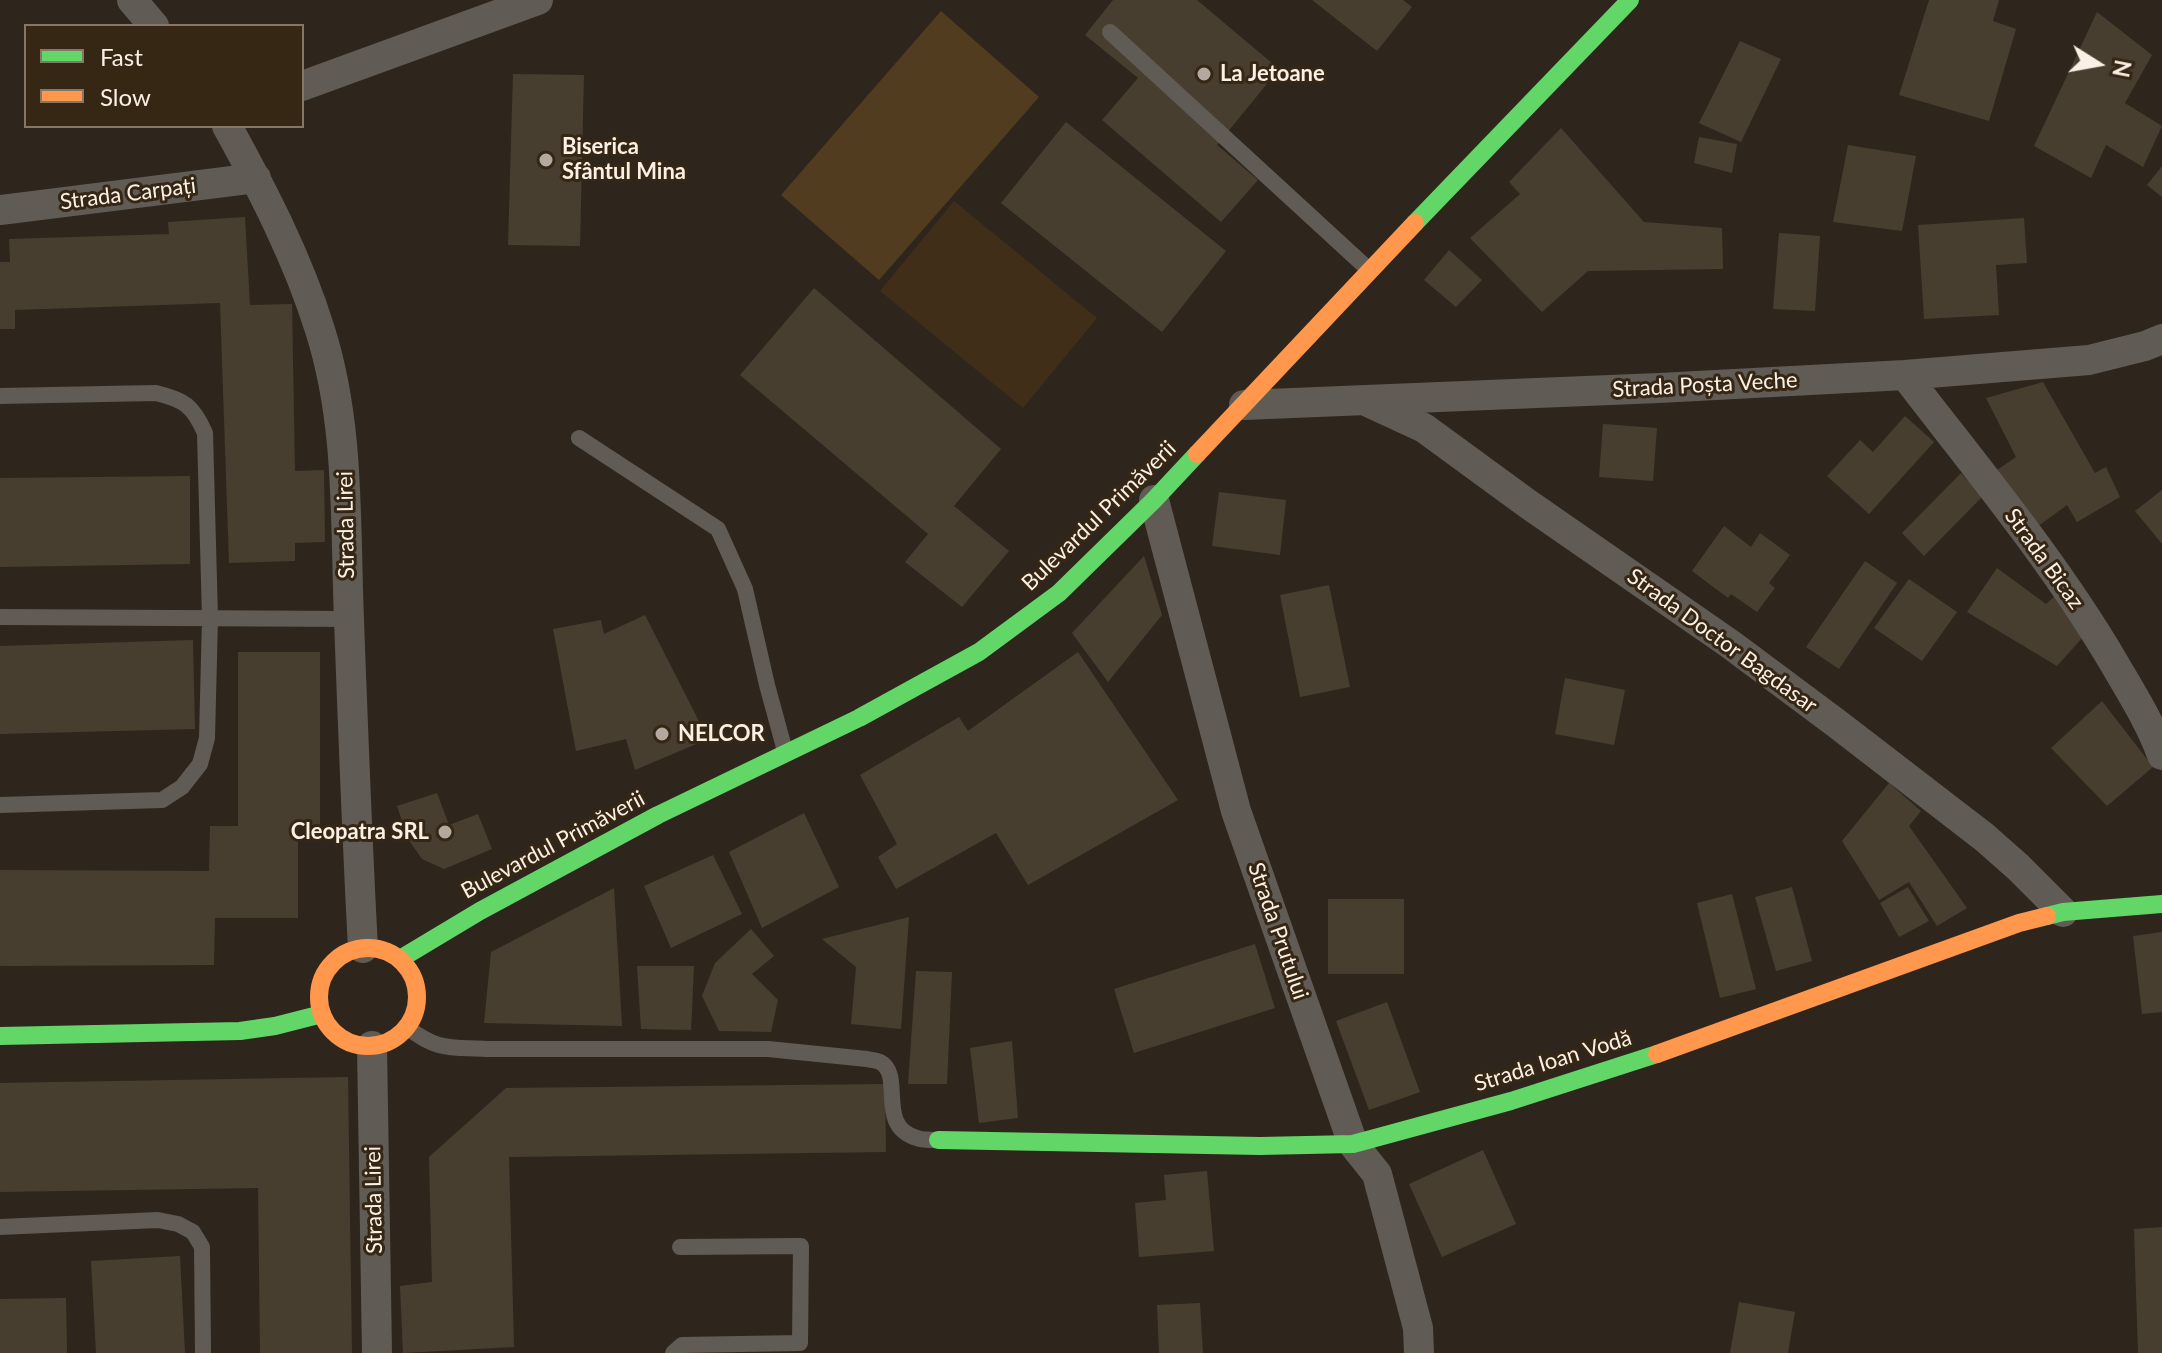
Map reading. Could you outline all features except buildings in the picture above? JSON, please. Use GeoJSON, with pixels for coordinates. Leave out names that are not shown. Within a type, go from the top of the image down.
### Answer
{"type":"FeatureCollection","features":[{"type":"Feature","properties":{"kind":"main road","name":"Bulevardul Primăverii"},"geometry":{"type":"LineString","coordinates":[[400,959],[480,911],[658,815],[859,718],[979,652],[1059,593],[1154,500],[1630,0]]}},
{"type":"Feature","properties":{"kind":"main road","name":"Strada Ioan Vodă"},"geometry":{"type":"LineString","coordinates":[[938,1140],[1260,1146],[1353,1144],[1511,1101],[1631,1063],[2019,923],[2063,912],[2162,904]]}},
{"type":"Feature","properties":{"kind":"main road"},"geometry":{"type":"LineString","coordinates":[[363,948],[376,948],[400,959],[411,970],[418,999],[415,1014],[407,1027],[398,1037],[385,1043],[359,1046],[347,1042],[328,1025],[322,1014],[319,999],[327,971],[336,959],[363,948]]}},
{"type":"Feature","properties":{"kind":"main road"},"geometry":{"type":"LineString","coordinates":[[0,1036],[240,1031],[322,1014]]}},
{"type":"Feature","properties":{"kind":"street"},"geometry":{"type":"LineString","coordinates":[[132,0],[152,24]]}},
{"type":"Feature","properties":{"kind":"street"},"geometry":{"type":"LineString","coordinates":[[304,85],[538,0]]}},
{"type":"Feature","properties":{"kind":"street","name":"Strada Lirei"},"geometry":{"type":"LineString","coordinates":[[228,128],[256,178],[293,257],[320,330],[334,386],[345,457],[363,948]]}},
{"type":"Feature","properties":{"kind":"street","name":"Strada Carpați"},"geometry":{"type":"LineString","coordinates":[[0,210],[256,178]]}},
{"type":"Feature","properties":{"kind":"street","name":"Strada Poșta Veche"},"geometry":{"type":"LineString","coordinates":[[1244,405],[1905,375],[2089,360],[2162,339]]}},
{"type":"Feature","properties":{"kind":"street","name":"Strada Bicaz"},"geometry":{"type":"LineString","coordinates":[[1905,375],[2054,569],[2152,728],[2162,755]]}},
{"type":"Feature","properties":{"kind":"street","name":"Strada Doctor Bagdasar"},"geometry":{"type":"LineString","coordinates":[[1360,399],[1424,428],[1730,644],[1984,837],[2063,912]]}},
{"type":"Feature","properties":{"kind":"street","name":"Strada Prutului"},"geometry":{"type":"LineString","coordinates":[[1154,500],[1236,811],[1353,1144],[1377,1174],[1418,1328],[1419,1353]]}},
{"type":"Feature","properties":{"kind":"street","name":"Strada Lirei"},"geometry":{"type":"LineString","coordinates":[[372,1046],[377,1353]]}},
{"type":"Feature","properties":{"kind":"lane"},"geometry":{"type":"LineString","coordinates":[[1110,32],[1369,271]]}},
{"type":"Feature","properties":{"kind":"lane"},"geometry":{"type":"LineString","coordinates":[[0,396],[156,393],[179,398],[196,412],[205,433],[210,618],[207,738],[200,764],[182,787],[162,800],[0,805]]}},
{"type":"Feature","properties":{"kind":"lane"},"geometry":{"type":"LineString","coordinates":[[579,438],[718,529],[745,589],[786,754]]}},
{"type":"Feature","properties":{"kind":"lane"},"geometry":{"type":"LineString","coordinates":[[0,617],[349,619]]}},
{"type":"Feature","properties":{"kind":"lane"},"geometry":{"type":"LineString","coordinates":[[407,1027],[423,1040],[440,1047],[768,1049],[867,1059],[881,1062],[890,1072],[892,1112],[899,1127],[915,1138],[938,1140]]}},
{"type":"Feature","properties":{"kind":"lane"},"geometry":{"type":"LineString","coordinates":[[0,1227],[158,1220],[178,1224],[193,1232],[202,1247],[203,1353]]}},
{"type":"Feature","properties":{"kind":"lane"},"geometry":{"type":"LineString","coordinates":[[673,1353],[682,1345],[800,1343],[801,1246],[680,1247]]}},
{"type":"Feature","properties":{"kind":"shaded area"},"geometry":{"type":"Polygon","coordinates":[[[941,11],[1039,97],[879,280],[781,195],[941,11]]]}},
{"type":"Feature","properties":{"kind":"shaded area"},"geometry":{"type":"Polygon","coordinates":[[[954,201],[1097,318],[1023,408],[880,291],[954,201]]]}},
{"type":"Feature","properties":{"kind":"traffic: fast"},"geometry":{"type":"LineString","coordinates":[[1415,223],[1630,0]]}},
{"type":"Feature","properties":{"kind":"traffic: fast"},"geometry":{"type":"LineString","coordinates":[[400,959],[480,911],[658,815],[859,718],[979,652],[1059,593],[1197,454]]}},
{"type":"Feature","properties":{"kind":"traffic: fast"},"geometry":{"type":"LineString","coordinates":[[2047,916],[2162,904]]}},
{"type":"Feature","properties":{"kind":"traffic: fast"},"geometry":{"type":"LineString","coordinates":[[0,1036],[240,1031],[322,1014]]}},
{"type":"Feature","properties":{"kind":"traffic: fast"},"geometry":{"type":"LineString","coordinates":[[938,1140],[1260,1146],[1353,1144],[1511,1101],[1657,1054]]}},
{"type":"Feature","properties":{"kind":"traffic: slow"},"geometry":{"type":"LineString","coordinates":[[1197,454],[1415,223]]}},
{"type":"Feature","properties":{"kind":"traffic: slow"},"geometry":{"type":"LineString","coordinates":[[1657,1054],[2019,923],[2047,916]]}},
{"type":"Feature","properties":{"kind":"traffic: slow"},"geometry":{"type":"LineString","coordinates":[[368,948],[387,952],[403,962],[413,978],[417,997],[413,1016],[403,1032],[387,1042],[368,1046],[349,1042],[333,1032],[323,1016],[319,997],[323,978],[333,962],[349,952],[368,948]]}},
{"type":"Feature","properties":{"kind":"place","name":"La Jetoane"},"geometry":{"type":"Point","coordinates":[1204,74]}},
{"type":"Feature","properties":{"kind":"place","name":"Biserica Sfântul Mina"},"geometry":{"type":"Point","coordinates":[546,160]}},
{"type":"Feature","properties":{"kind":"place","name":"NELCOR"},"geometry":{"type":"Point","coordinates":[662,734]}},
{"type":"Feature","properties":{"kind":"place","name":"Cleopatra SRL"},"geometry":{"type":"Point","coordinates":[445,832]}}]}
